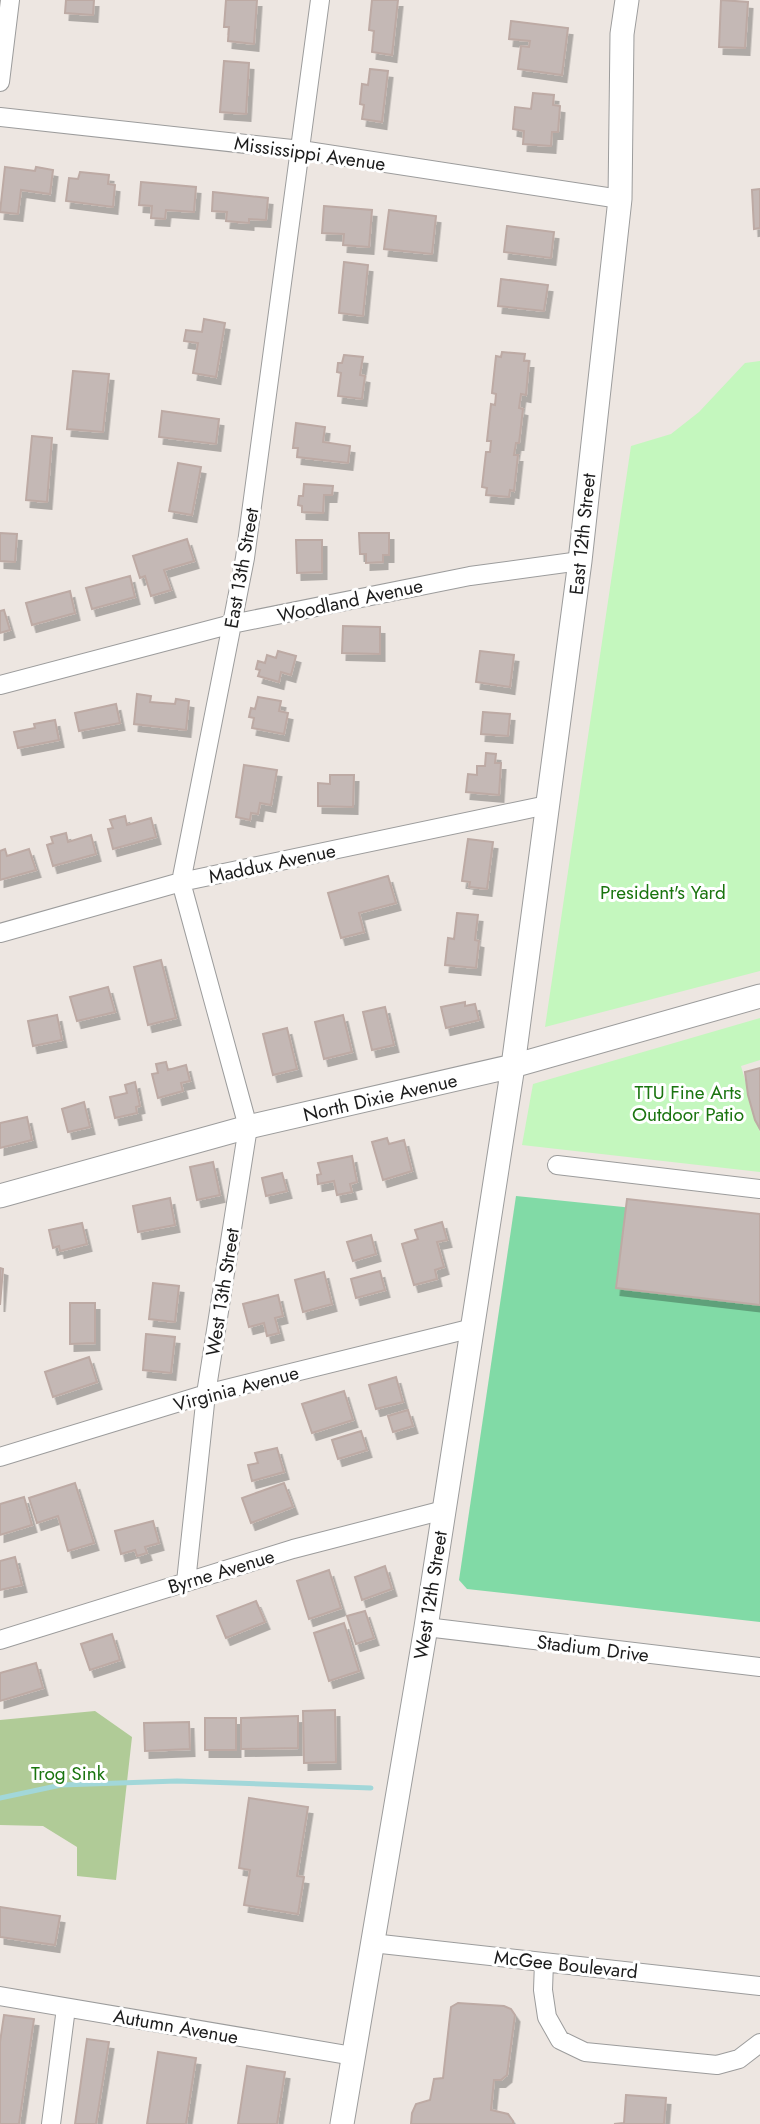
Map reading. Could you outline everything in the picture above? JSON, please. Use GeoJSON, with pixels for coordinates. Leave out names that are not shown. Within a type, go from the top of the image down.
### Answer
{"type":"FeatureCollection","features":[{"type":"Feature","properties":{"kind":"street"},"geometry":{"type":"LineString","coordinates":[[0,82],[10,0]]}},
{"type":"Feature","properties":{"kind":"street","name":"East 13th Street"},"geometry":{"type":"LineString","coordinates":[[248,1127],[181,883],[245,558],[320,0]]}},
{"type":"Feature","properties":{"kind":"street","name":"East 12th Street"},"geometry":{"type":"LineString","coordinates":[[513,1066],[580,561],[620,199],[622,34],[627,0]]}},
{"type":"Feature","properties":{"kind":"street","name":"Mississippi Avenue"},"geometry":{"type":"LineString","coordinates":[[0,117],[301,150],[620,199]]}},
{"type":"Feature","properties":{"kind":"street","name":"Woodland Avenue"},"geometry":{"type":"LineString","coordinates":[[0,685],[232,624],[470,576],[580,561]]}},
{"type":"Feature","properties":{"kind":"street","name":"Maddux Avenue"},"geometry":{"type":"LineString","coordinates":[[0,933],[181,883],[547,805]]}},
{"type":"Feature","properties":{"kind":"street","name":"North Dixie Avenue"},"geometry":{"type":"LineString","coordinates":[[0,1196],[248,1127],[513,1066],[760,996]]}},
{"type":"Feature","properties":{"kind":"street","name":"West 12th Street"},"geometry":{"type":"LineString","coordinates":[[342,2124],[426,1627],[513,1066]]}},
{"type":"Feature","properties":{"kind":"street","name":"West 13th Street"},"geometry":{"type":"LineString","coordinates":[[186,1582],[206,1394],[248,1127]]}},
{"type":"Feature","properties":{"kind":"street"},"geometry":{"type":"LineString","coordinates":[[557,1165],[760,1189]]}},
{"type":"Feature","properties":{"kind":"street","name":"Virginia Avenue"},"geometry":{"type":"LineString","coordinates":[[0,1457],[206,1394],[474,1328]]}},
{"type":"Feature","properties":{"kind":"street","name":"Byrne Avenue"},"geometry":{"type":"LineString","coordinates":[[0,1640],[293,1549],[444,1510]]}},
{"type":"Feature","properties":{"kind":"street","name":"Stadium Drive"},"geometry":{"type":"LineString","coordinates":[[426,1627],[760,1667]]}},
{"type":"Feature","properties":{"kind":"street","name":"McGee Boulevard"},"geometry":{"type":"LineString","coordinates":[[372,1942],[760,1986]]}},
{"type":"Feature","properties":{"kind":"street"},"geometry":{"type":"LineString","coordinates":[[544,1962],[543,1990],[547,2017],[560,2040],[585,2052],[717,2065],[739,2059],[760,2043]]}},
{"type":"Feature","properties":{"kind":"street","name":"Autumn Avenue"},"geometry":{"type":"LineString","coordinates":[[0,1996],[353,2056]]}},
{"type":"Feature","properties":{"kind":"street"},"geometry":{"type":"LineString","coordinates":[[51,2124],[65,2008]]}},
{"type":"Feature","properties":{"kind":"green space","name":"President's Yard"},"geometry":{"type":"Polygon","coordinates":[[[760,361],[760,971],[545,1027],[631,446],[671,434],[699,412],[745,363],[760,361]]]}},
{"type":"Feature","properties":{"kind":"green space","name":"TTU Fine Arts Outdoor Patio"},"geometry":{"type":"Polygon","coordinates":[[[760,1018],[760,1060],[741,1066],[760,1132],[760,1172],[522,1145],[533,1084],[760,1018]]]}},
{"type":"Feature","properties":{"kind":"green space"},"geometry":{"type":"Polygon","coordinates":[[[516,1196],[760,1221],[760,1622],[467,1589],[459,1580],[516,1196]]]}},
{"type":"Feature","properties":{"kind":"green space","name":"Trog Sink"},"geometry":{"type":"Polygon","coordinates":[[[95,1711],[132,1737],[116,1880],[77,1876],[77,1847],[43,1826],[0,1825],[0,1720],[95,1711]]]}},
{"type":"Feature","properties":{"kind":"building"},"geometry":{"type":"Polygon","coordinates":[[[66,0],[94,0],[93,15],[65,13],[66,0]]]}},
{"type":"Feature","properties":{"kind":"building"},"geometry":{"type":"Polygon","coordinates":[[[226,0],[257,0],[254,44],[228,41],[229,27],[224,27],[226,0]]]}},
{"type":"Feature","properties":{"kind":"building"},"geometry":{"type":"Polygon","coordinates":[[[372,0],[398,0],[392,55],[372,52],[374,31],[369,30],[372,0]]]}},
{"type":"Feature","properties":{"kind":"building"},"geometry":{"type":"Polygon","coordinates":[[[721,0],[748,2],[745,48],[719,47],[721,0]]]}},
{"type":"Feature","properties":{"kind":"building"},"geometry":{"type":"Polygon","coordinates":[[[511,21],[568,28],[562,75],[518,69],[521,46],[529,47],[530,41],[509,39],[511,21]]]}},
{"type":"Feature","properties":{"kind":"building"},"geometry":{"type":"Polygon","coordinates":[[[224,61],[249,63],[246,114],[220,112],[224,61]]]}},
{"type":"Feature","properties":{"kind":"building"},"geometry":{"type":"Polygon","coordinates":[[[370,69],[388,71],[382,122],[362,119],[362,84],[368,85],[370,69]]]}},
{"type":"Feature","properties":{"kind":"building"},"geometry":{"type":"Polygon","coordinates":[[[533,93],[554,95],[553,105],[560,106],[558,132],[552,132],[551,146],[523,144],[524,131],[513,129],[515,107],[531,109],[533,93]]]}},
{"type":"Feature","properties":{"kind":"building"},"geometry":{"type":"Polygon","coordinates":[[[5,167],[35,171],[36,167],[53,170],[50,194],[21,190],[18,214],[0,212],[5,167]]]}},
{"type":"Feature","properties":{"kind":"building"},"geometry":{"type":"Polygon","coordinates":[[[80,172],[109,175],[108,184],[115,185],[113,207],[66,201],[69,178],[78,179],[80,172]]]}},
{"type":"Feature","properties":{"kind":"building"},"geometry":{"type":"Polygon","coordinates":[[[141,182],[196,187],[194,212],[166,210],[165,219],[151,218],[152,206],[139,205],[141,182]]]}},
{"type":"Feature","properties":{"kind":"building"},"geometry":{"type":"Polygon","coordinates":[[[760,189],[760,228],[754,229],[752,190],[760,189]]]}},
{"type":"Feature","properties":{"kind":"building"},"geometry":{"type":"Polygon","coordinates":[[[213,192],[268,198],[266,220],[249,219],[249,223],[226,221],[227,212],[212,211],[213,192]]]}},
{"type":"Feature","properties":{"kind":"building"},"geometry":{"type":"Polygon","coordinates":[[[324,206],[372,210],[369,247],[343,245],[344,234],[322,233],[324,206]]]}},
{"type":"Feature","properties":{"kind":"building"},"geometry":{"type":"Polygon","coordinates":[[[389,210],[436,216],[432,254],[384,249],[389,210]]]}},
{"type":"Feature","properties":{"kind":"building"},"geometry":{"type":"Polygon","coordinates":[[[507,226],[554,232],[551,258],[504,252],[507,226]]]}},
{"type":"Feature","properties":{"kind":"building"},"geometry":{"type":"Polygon","coordinates":[[[344,262],[368,265],[363,316],[339,313],[344,262]]]}},
{"type":"Feature","properties":{"kind":"building"},"geometry":{"type":"Polygon","coordinates":[[[501,279],[548,285],[544,311],[498,306],[501,279]]]}},
{"type":"Feature","properties":{"kind":"building"},"geometry":{"type":"Polygon","coordinates":[[[204,319],[225,323],[216,377],[193,373],[198,343],[184,341],[186,330],[202,332],[204,319]]]}},
{"type":"Feature","properties":{"kind":"building"},"geometry":{"type":"Polygon","coordinates":[[[502,352],[525,354],[524,361],[529,361],[526,395],[521,394],[519,408],[523,409],[519,443],[516,443],[514,455],[518,455],[514,491],[510,490],[509,497],[486,495],[487,488],[482,487],[486,452],[490,452],[491,441],[487,441],[491,404],[495,405],[496,394],[492,393],[496,356],[501,357],[502,352]]]}},
{"type":"Feature","properties":{"kind":"building"},"geometry":{"type":"Polygon","coordinates":[[[344,355],[363,357],[360,375],[365,376],[362,399],[338,396],[341,373],[337,372],[338,363],[342,363],[344,355]]]}},
{"type":"Feature","properties":{"kind":"building"},"geometry":{"type":"Polygon","coordinates":[[[73,371],[109,374],[103,432],[67,429],[73,371]]]}},
{"type":"Feature","properties":{"kind":"building"},"geometry":{"type":"Polygon","coordinates":[[[162,411],[219,419],[216,444],[159,437],[162,411]]]}},
{"type":"Feature","properties":{"kind":"building"},"geometry":{"type":"Polygon","coordinates":[[[296,423],[325,427],[323,442],[350,446],[348,463],[297,457],[298,448],[293,448],[296,423]]]}},
{"type":"Feature","properties":{"kind":"building"},"geometry":{"type":"Polygon","coordinates":[[[32,436],[52,438],[47,502],[26,500],[32,436]]]}},
{"type":"Feature","properties":{"kind":"building"},"geometry":{"type":"Polygon","coordinates":[[[178,463],[201,467],[192,515],[169,511],[178,463]]]}},
{"type":"Feature","properties":{"kind":"building"},"geometry":{"type":"Polygon","coordinates":[[[304,484],[333,486],[332,495],[324,495],[323,513],[302,512],[302,506],[298,505],[299,496],[303,496],[304,484]]]}},
{"type":"Feature","properties":{"kind":"building"},"geometry":{"type":"Polygon","coordinates":[[[0,533],[17,534],[15,562],[0,561],[0,533]]]}},
{"type":"Feature","properties":{"kind":"building"},"geometry":{"type":"Polygon","coordinates":[[[359,533],[389,533],[389,555],[383,555],[383,562],[366,563],[366,554],[360,554],[359,533]]]}},
{"type":"Feature","properties":{"kind":"building"},"geometry":{"type":"Polygon","coordinates":[[[187,539],[194,561],[164,570],[171,590],[151,596],[145,576],[140,578],[133,556],[187,539]]]}},
{"type":"Feature","properties":{"kind":"building"},"geometry":{"type":"Polygon","coordinates":[[[296,540],[322,540],[322,572],[297,573],[296,540]]]}},
{"type":"Feature","properties":{"kind":"building"},"geometry":{"type":"Polygon","coordinates":[[[130,576],[135,597],[92,609],[86,588],[130,576]]]}},
{"type":"Feature","properties":{"kind":"building"},"geometry":{"type":"Polygon","coordinates":[[[70,591],[75,613],[32,625],[26,603],[70,591]]]}},
{"type":"Feature","properties":{"kind":"building"},"geometry":{"type":"Polygon","coordinates":[[[4,610],[10,630],[0,633],[0,611],[4,610]]]}},
{"type":"Feature","properties":{"kind":"building"},"geometry":{"type":"Polygon","coordinates":[[[343,626],[380,627],[380,654],[342,653],[343,626]]]}},
{"type":"Feature","properties":{"kind":"building"},"geometry":{"type":"Polygon","coordinates":[[[278,651],[296,656],[291,675],[281,672],[279,682],[258,676],[258,661],[265,663],[267,655],[276,658],[278,651]]]}},
{"type":"Feature","properties":{"kind":"building"},"geometry":{"type":"Polygon","coordinates":[[[480,651],[514,655],[510,687],[476,682],[480,651]]]}},
{"type":"Feature","properties":{"kind":"building"},"geometry":{"type":"Polygon","coordinates":[[[137,694],[151,696],[150,702],[175,704],[176,699],[189,701],[186,730],[134,724],[137,694]]]}},
{"type":"Feature","properties":{"kind":"building"},"geometry":{"type":"Polygon","coordinates":[[[258,697],[281,701],[279,711],[288,713],[284,734],[252,728],[254,718],[249,717],[251,708],[255,709],[258,697]]]}},
{"type":"Feature","properties":{"kind":"building"},"geometry":{"type":"Polygon","coordinates":[[[116,704],[120,723],[79,731],[75,713],[116,704]]]}},
{"type":"Feature","properties":{"kind":"building"},"geometry":{"type":"Polygon","coordinates":[[[483,712],[510,714],[508,736],[481,734],[483,712]]]}},
{"type":"Feature","properties":{"kind":"building"},"geometry":{"type":"Polygon","coordinates":[[[55,720],[59,740],[18,748],[14,732],[55,720]]]}},
{"type":"Feature","properties":{"kind":"building"},"geometry":{"type":"Polygon","coordinates":[[[486,753],[496,754],[495,763],[501,763],[499,795],[466,792],[468,774],[477,775],[477,766],[485,766],[486,753]]]}},
{"type":"Feature","properties":{"kind":"building"},"geometry":{"type":"Polygon","coordinates":[[[244,765],[277,770],[271,805],[260,803],[258,814],[251,813],[250,820],[236,817],[244,765]]]}},
{"type":"Feature","properties":{"kind":"building"},"geometry":{"type":"Polygon","coordinates":[[[330,775],[354,775],[353,807],[318,806],[318,783],[330,784],[330,775]]]}},
{"type":"Feature","properties":{"kind":"building"},"geometry":{"type":"Polygon","coordinates":[[[125,816],[127,825],[151,818],[156,837],[113,849],[108,829],[113,828],[110,820],[125,816]]]}},
{"type":"Feature","properties":{"kind":"building"},"geometry":{"type":"Polygon","coordinates":[[[66,833],[68,842],[91,835],[96,854],[53,866],[47,845],[53,843],[51,837],[66,833]]]}},
{"type":"Feature","properties":{"kind":"building"},"geometry":{"type":"Polygon","coordinates":[[[468,839],[493,842],[487,889],[469,887],[470,882],[462,881],[468,839]]]}},
{"type":"Feature","properties":{"kind":"building"},"geometry":{"type":"Polygon","coordinates":[[[5,849],[7,856],[29,849],[36,870],[0,880],[0,851],[5,849]]]}},
{"type":"Feature","properties":{"kind":"building"},"geometry":{"type":"Polygon","coordinates":[[[388,876],[396,903],[359,913],[364,932],[341,938],[328,893],[388,876]]]}},
{"type":"Feature","properties":{"kind":"building"},"geometry":{"type":"Polygon","coordinates":[[[457,913],[478,915],[476,968],[445,965],[448,938],[454,939],[457,913]]]}},
{"type":"Feature","properties":{"kind":"building"},"geometry":{"type":"Polygon","coordinates":[[[161,960],[176,1018],[148,1025],[134,967],[161,960]]]}},
{"type":"Feature","properties":{"kind":"building"},"geometry":{"type":"Polygon","coordinates":[[[108,987],[115,1012],[77,1021],[70,997],[108,987]]]}},
{"type":"Feature","properties":{"kind":"building"},"geometry":{"type":"Polygon","coordinates":[[[465,1002],[465,1006],[475,1004],[479,1020],[446,1028],[441,1007],[465,1002]]]}},
{"type":"Feature","properties":{"kind":"building"},"geometry":{"type":"Polygon","coordinates":[[[385,1007],[394,1045],[372,1050],[363,1012],[385,1007]]]}},
{"type":"Feature","properties":{"kind":"building"},"geometry":{"type":"Polygon","coordinates":[[[57,1015],[62,1040],[33,1046],[28,1021],[57,1015]]]}},
{"type":"Feature","properties":{"kind":"building"},"geometry":{"type":"Polygon","coordinates":[[[343,1015],[352,1052],[324,1059],[315,1022],[343,1015]]]}},
{"type":"Feature","properties":{"kind":"building"},"geometry":{"type":"Polygon","coordinates":[[[287,1028],[297,1069],[273,1075],[263,1034],[287,1028]]]}},
{"type":"Feature","properties":{"kind":"building"},"geometry":{"type":"Polygon","coordinates":[[[166,1062],[168,1070],[186,1065],[190,1081],[181,1083],[183,1091],[158,1098],[152,1074],[158,1073],[156,1064],[166,1062]]]}},
{"type":"Feature","properties":{"kind":"building"},"geometry":{"type":"Polygon","coordinates":[[[760,1068],[760,1129],[748,1095],[745,1072],[760,1068]]]}},
{"type":"Feature","properties":{"kind":"building"},"geometry":{"type":"Polygon","coordinates":[[[135,1082],[140,1106],[136,1107],[137,1113],[115,1118],[110,1097],[127,1093],[125,1085],[135,1082]]]}},
{"type":"Feature","properties":{"kind":"building"},"geometry":{"type":"Polygon","coordinates":[[[84,1102],[90,1127],[68,1132],[62,1109],[84,1102]]]}},
{"type":"Feature","properties":{"kind":"building"},"geometry":{"type":"Polygon","coordinates":[[[27,1117],[32,1140],[0,1148],[0,1123],[27,1117]]]}},
{"type":"Feature","properties":{"kind":"building"},"geometry":{"type":"Polygon","coordinates":[[[387,1138],[389,1144],[404,1140],[412,1171],[383,1180],[372,1142],[387,1138]]]}},
{"type":"Feature","properties":{"kind":"building"},"geometry":{"type":"Polygon","coordinates":[[[352,1156],[357,1182],[350,1184],[352,1192],[337,1195],[334,1181],[318,1184],[317,1175],[321,1174],[318,1163],[352,1156]]]}},
{"type":"Feature","properties":{"kind":"building"},"geometry":{"type":"Polygon","coordinates":[[[213,1162],[220,1195],[197,1200],[190,1167],[213,1162]]]}},
{"type":"Feature","properties":{"kind":"building"},"geometry":{"type":"Polygon","coordinates":[[[282,1173],[287,1191],[266,1196],[262,1178],[282,1173]]]}},
{"type":"Feature","properties":{"kind":"building"},"geometry":{"type":"Polygon","coordinates":[[[170,1198],[175,1225],[138,1232],[133,1206],[170,1198]]]}},
{"type":"Feature","properties":{"kind":"building"},"geometry":{"type":"Polygon","coordinates":[[[627,1199],[760,1214],[760,1305],[616,1288],[627,1199]]]}},
{"type":"Feature","properties":{"kind":"building"},"geometry":{"type":"Polygon","coordinates":[[[442,1222],[447,1240],[437,1242],[444,1267],[435,1270],[437,1279],[414,1285],[402,1244],[418,1239],[415,1230],[442,1222]]]}},
{"type":"Feature","properties":{"kind":"building"},"geometry":{"type":"Polygon","coordinates":[[[82,1223],[87,1244],[60,1251],[59,1246],[53,1248],[49,1230],[82,1223]]]}},
{"type":"Feature","properties":{"kind":"building"},"geometry":{"type":"Polygon","coordinates":[[[371,1235],[376,1254],[353,1261],[347,1242],[371,1235]]]}},
{"type":"Feature","properties":{"kind":"building"},"geometry":{"type":"Polygon","coordinates":[[[0,1268],[3,1269],[0,1305],[0,1268]]]}},
{"type":"Feature","properties":{"kind":"building"},"geometry":{"type":"Polygon","coordinates":[[[380,1271],[385,1290],[356,1298],[351,1279],[380,1271]]]}},
{"type":"Feature","properties":{"kind":"building"},"geometry":{"type":"Polygon","coordinates":[[[324,1272],[332,1304],[303,1312],[295,1280],[324,1272]]]}},
{"type":"Feature","properties":{"kind":"building"},"geometry":{"type":"Polygon","coordinates":[[[153,1283],[179,1286],[175,1322],[149,1319],[153,1283]]]}},
{"type":"Feature","properties":{"kind":"building"},"geometry":{"type":"Polygon","coordinates":[[[278,1295],[283,1316],[275,1318],[279,1333],[267,1336],[264,1323],[249,1327],[243,1304],[278,1295]]]}},
{"type":"Feature","properties":{"kind":"building"},"geometry":{"type":"Polygon","coordinates":[[[70,1303],[95,1303],[95,1343],[70,1344],[70,1303]]]}},
{"type":"Feature","properties":{"kind":"building"},"geometry":{"type":"Polygon","coordinates":[[[146,1334],[175,1337],[171,1373],[143,1370],[146,1334]]]}},
{"type":"Feature","properties":{"kind":"building"},"geometry":{"type":"Polygon","coordinates":[[[89,1357],[97,1382],[53,1397],[45,1372],[89,1357]]]}},
{"type":"Feature","properties":{"kind":"building"},"geometry":{"type":"Polygon","coordinates":[[[396,1377],[403,1402],[376,1409],[369,1385],[396,1377]]]}},
{"type":"Feature","properties":{"kind":"building"},"geometry":{"type":"Polygon","coordinates":[[[344,1391],[353,1420],[312,1433],[302,1404],[344,1391]]]}},
{"type":"Feature","properties":{"kind":"building"},"geometry":{"type":"Polygon","coordinates":[[[408,1410],[413,1426],[393,1432],[388,1416],[408,1410]]]}},
{"type":"Feature","properties":{"kind":"building"},"geometry":{"type":"Polygon","coordinates":[[[361,1431],[367,1450],[338,1459],[332,1440],[361,1431]]]}},
{"type":"Feature","properties":{"kind":"building"},"geometry":{"type":"Polygon","coordinates":[[[277,1448],[284,1472],[252,1481],[248,1465],[258,1463],[255,1453],[277,1448]]]}},
{"type":"Feature","properties":{"kind":"building"},"geometry":{"type":"Polygon","coordinates":[[[75,1483],[94,1543],[68,1551],[58,1516],[37,1523],[29,1498],[75,1483]]]}},
{"type":"Feature","properties":{"kind":"building"},"geometry":{"type":"Polygon","coordinates":[[[284,1483],[293,1507],[251,1523],[242,1498],[284,1483]]]}},
{"type":"Feature","properties":{"kind":"building"},"geometry":{"type":"Polygon","coordinates":[[[24,1497],[32,1525],[0,1535],[0,1504],[24,1497]]]}},
{"type":"Feature","properties":{"kind":"building"},"geometry":{"type":"Polygon","coordinates":[[[153,1521],[159,1543],[145,1547],[147,1553],[137,1556],[135,1550],[121,1554],[115,1531],[153,1521]]]}},
{"type":"Feature","properties":{"kind":"building"},"geometry":{"type":"Polygon","coordinates":[[[15,1557],[22,1585],[0,1590],[0,1561],[15,1557]]]}},
{"type":"Feature","properties":{"kind":"building"},"geometry":{"type":"Polygon","coordinates":[[[385,1566],[392,1589],[362,1600],[355,1577],[385,1566]]]}},
{"type":"Feature","properties":{"kind":"building"},"geometry":{"type":"Polygon","coordinates":[[[329,1570],[341,1608],[309,1619],[297,1581],[329,1570]]]}},
{"type":"Feature","properties":{"kind":"building"},"geometry":{"type":"Polygon","coordinates":[[[256,1601],[265,1622],[226,1638],[217,1616],[256,1601]]]}},
{"type":"Feature","properties":{"kind":"building"},"geometry":{"type":"Polygon","coordinates":[[[365,1611],[374,1638],[356,1644],[347,1616],[365,1611]]]}},
{"type":"Feature","properties":{"kind":"building"},"geometry":{"type":"Polygon","coordinates":[[[344,1623],[359,1671],[329,1681],[314,1633],[344,1623]]]}},
{"type":"Feature","properties":{"kind":"building"},"geometry":{"type":"Polygon","coordinates":[[[112,1634],[120,1660],[90,1670],[81,1644],[112,1634]]]}},
{"type":"Feature","properties":{"kind":"building"},"geometry":{"type":"Polygon","coordinates":[[[36,1663],[43,1688],[0,1701],[0,1673],[36,1663]]]}},
{"type":"Feature","properties":{"kind":"building"},"geometry":{"type":"Polygon","coordinates":[[[335,1710],[336,1762],[304,1763],[303,1711],[335,1710]]]}},
{"type":"Feature","properties":{"kind":"building"},"geometry":{"type":"Polygon","coordinates":[[[298,1716],[298,1748],[241,1749],[241,1718],[298,1716]]]}},
{"type":"Feature","properties":{"kind":"building"},"geometry":{"type":"Polygon","coordinates":[[[205,1718],[236,1718],[236,1750],[205,1750],[205,1718]]]}},
{"type":"Feature","properties":{"kind":"building"},"geometry":{"type":"Polygon","coordinates":[[[189,1722],[190,1749],[145,1751],[144,1723],[189,1722]]]}},
{"type":"Feature","properties":{"kind":"building"},"geometry":{"type":"Polygon","coordinates":[[[249,1798],[308,1807],[297,1876],[304,1877],[298,1914],[244,1905],[250,1870],[239,1868],[249,1798]]]}},
{"type":"Feature","properties":{"kind":"building"},"geometry":{"type":"Polygon","coordinates":[[[0,1907],[60,1916],[55,1945],[0,1937],[0,1907]]]}},
{"type":"Feature","properties":{"kind":"building"},"geometry":{"type":"Polygon","coordinates":[[[458,2003],[504,2006],[511,2009],[515,2015],[507,2075],[501,2080],[494,2080],[491,2110],[508,2114],[513,2124],[411,2124],[416,2104],[430,2100],[434,2079],[443,2078],[451,2007],[458,2003]]]}},
{"type":"Feature","properties":{"kind":"building"},"geometry":{"type":"Polygon","coordinates":[[[4,2015],[34,2019],[19,2124],[0,2124],[0,2042],[4,2015]]]}},
{"type":"Feature","properties":{"kind":"building"},"geometry":{"type":"Polygon","coordinates":[[[87,2039],[109,2042],[96,2124],[75,2124],[87,2039]]]}},
{"type":"Feature","properties":{"kind":"building"},"geometry":{"type":"Polygon","coordinates":[[[158,2052],[196,2058],[186,2124],[147,2124],[158,2052]]]}},
{"type":"Feature","properties":{"kind":"building"},"geometry":{"type":"Polygon","coordinates":[[[247,2066],[285,2072],[277,2124],[238,2124],[247,2066]]]}},
{"type":"Feature","properties":{"kind":"building"},"geometry":{"type":"Polygon","coordinates":[[[626,2095],[666,2098],[664,2124],[614,2124],[624,2123],[626,2095]]]}},
{"type":"Feature","properties":{"kind":"waterway"},"geometry":{"type":"LineString","coordinates":[[0,1798],[61,1785],[177,1781],[371,1788]]}}]}
